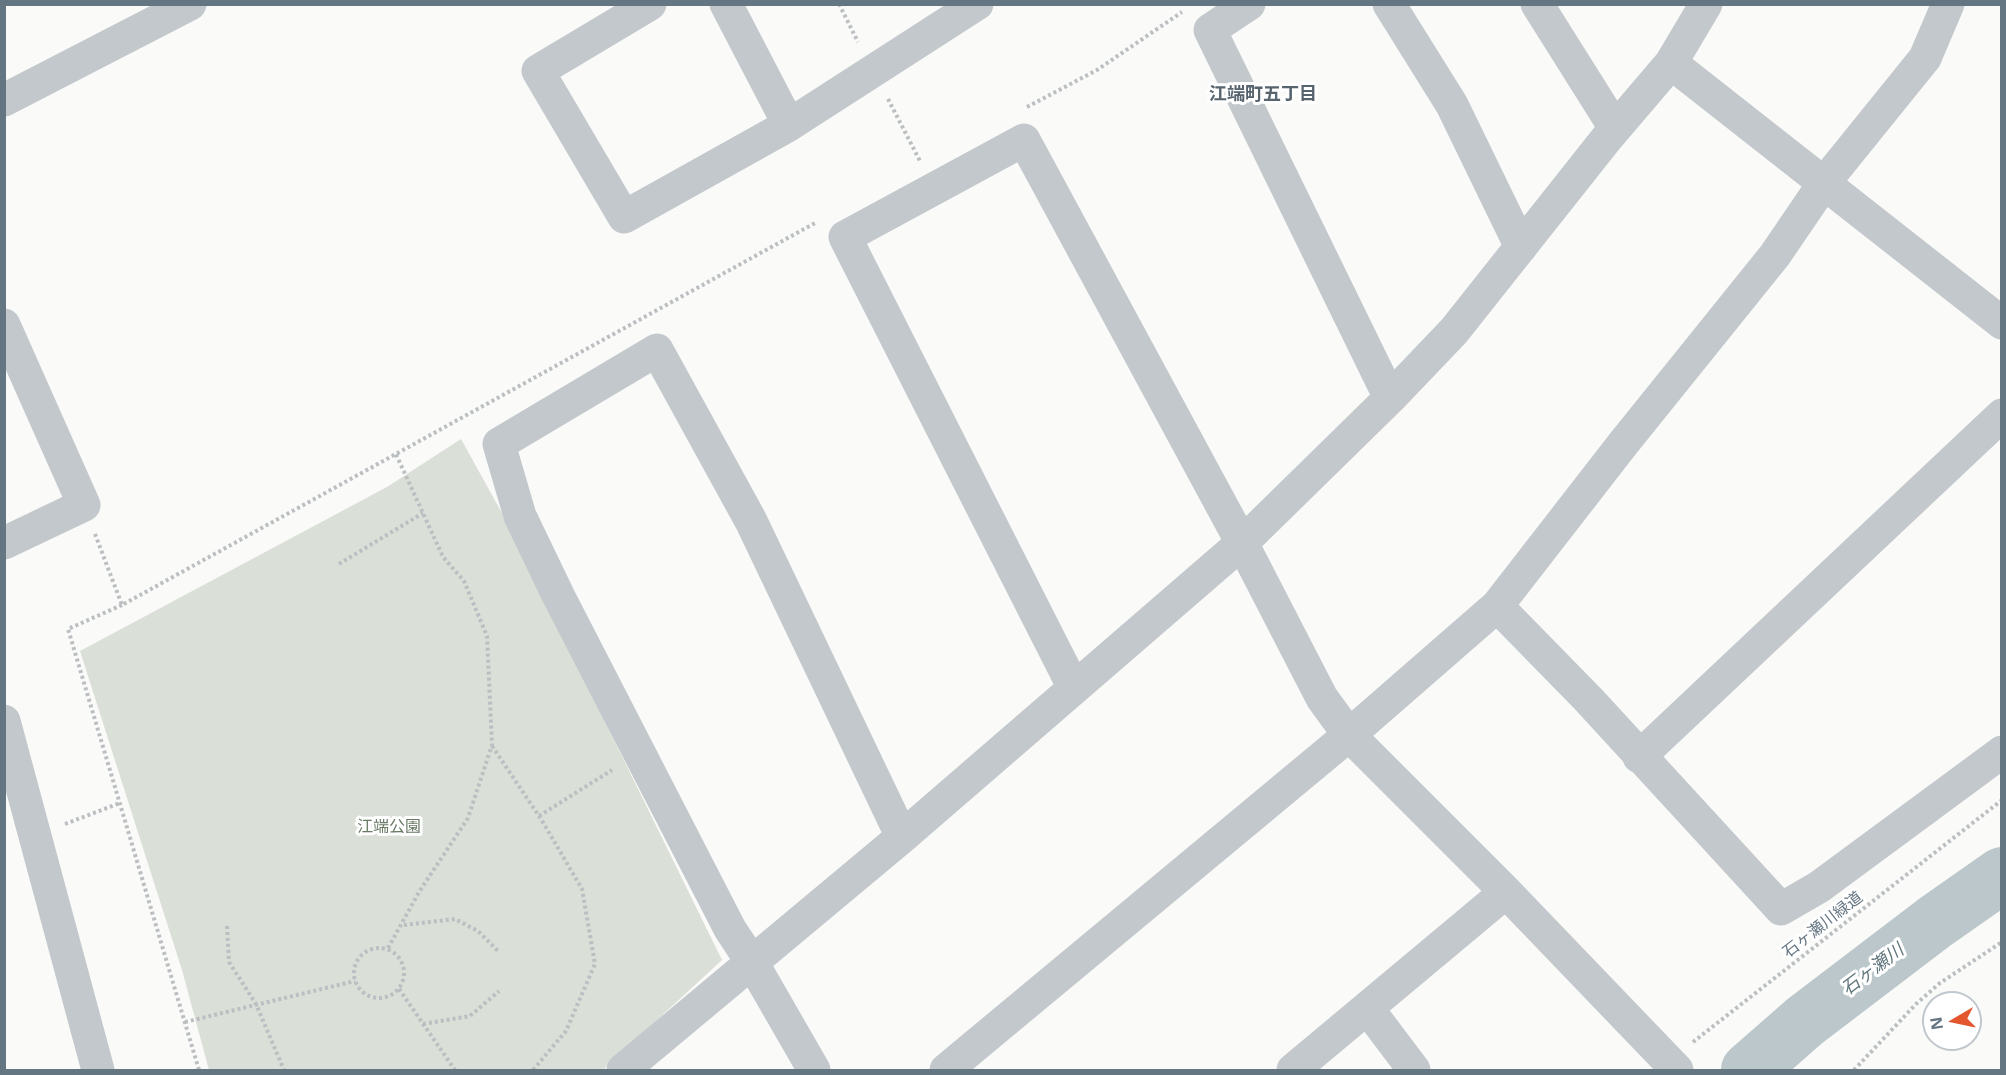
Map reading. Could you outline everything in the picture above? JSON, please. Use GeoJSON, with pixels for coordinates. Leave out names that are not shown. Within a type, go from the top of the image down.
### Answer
{"type":"FeatureCollection","features":[{"type":"Feature","properties":{"kind":"street"},"geometry":{"type":"LineString","coordinates":[[4,100],[190,4]]}},
{"type":"Feature","properties":{"kind":"street"},"geometry":{"type":"LineString","coordinates":[[650,4],[538,71],[624,217],[789,125],[974,5]]}},
{"type":"Feature","properties":{"kind":"street"},"geometry":{"type":"LineString","coordinates":[[726,4],[789,125]]}},
{"type":"Feature","properties":{"kind":"street"},"geometry":{"type":"LineString","coordinates":[[1249,4],[1210,30],[1390,398]]}},
{"type":"Feature","properties":{"kind":"street"},"geometry":{"type":"LineString","coordinates":[[1389,4],[1452,105],[1521,247]]}},
{"type":"Feature","properties":{"kind":"street"},"geometry":{"type":"LineString","coordinates":[[1537,4],[1616,128]]}},
{"type":"Feature","properties":{"kind":"street"},"geometry":{"type":"LineString","coordinates":[[623,1071],[902,837],[1242,543],[1390,398],[1454,331],[1616,128],[1671,63],[1706,4]]}},
{"type":"Feature","properties":{"kind":"street"},"geometry":{"type":"LineString","coordinates":[[946,1071],[1348,735],[1497,606],[1622,445],[1775,255],[1824,183],[1925,58],[1948,4]]}},
{"type":"Feature","properties":{"kind":"street"},"geometry":{"type":"LineString","coordinates":[[1671,63],[2001,323]]}},
{"type":"Feature","properties":{"kind":"street"},"geometry":{"type":"LineString","coordinates":[[1074,688],[845,237],[1024,140],[1242,543],[1322,698],[1348,735],[1506,892],[1672,1067]]}},
{"type":"Feature","properties":{"kind":"street"},"geometry":{"type":"LineString","coordinates":[[4,325],[84,505],[4,543]]}},
{"type":"Feature","properties":{"kind":"street"},"geometry":{"type":"LineString","coordinates":[[814,1071],[753,964],[730,929],[520,516],[499,444],[657,350],[751,521],[902,837]]}},
{"type":"Feature","properties":{"kind":"street"},"geometry":{"type":"LineString","coordinates":[[1639,757],[2001,415]]}},
{"type":"Feature","properties":{"kind":"street"},"geometry":{"type":"LineString","coordinates":[[1497,606],[1589,700],[1781,909],[1819,887],[2001,752]]}},
{"type":"Feature","properties":{"kind":"street"},"geometry":{"type":"LineString","coordinates":[[4,722],[98,1071]]}},
{"type":"Feature","properties":{"kind":"street"},"geometry":{"type":"LineString","coordinates":[[1293,1071],[1506,892]]}},
{"type":"Feature","properties":{"kind":"street"},"geometry":{"type":"LineString","coordinates":[[1368,1009],[1414,1071]]}},
{"type":"Feature","properties":{"kind":"path"},"geometry":{"type":"LineString","coordinates":[[839,4],[861,48]]}},
{"type":"Feature","properties":{"kind":"path"},"geometry":{"type":"LineString","coordinates":[[1025,109],[1096,70],[1184,11]]}},
{"type":"Feature","properties":{"kind":"path"},"geometry":{"type":"LineString","coordinates":[[888,97],[922,165]]}},
{"type":"Feature","properties":{"kind":"path"},"geometry":{"type":"LineString","coordinates":[[199,1071],[68,629],[122,605],[395,452],[819,221]]}},
{"type":"Feature","properties":{"kind":"path"},"geometry":{"type":"LineString","coordinates":[[388,948],[400,960],[403,981],[399,989],[390,995],[378,998],[363,992],[355,981],[354,970],[358,959],[370,951],[388,948],[403,925],[419,892],[468,818],[492,745],[487,636],[464,581],[443,557],[395,452]]}},
{"type":"Feature","properties":{"kind":"path"},"geometry":{"type":"LineString","coordinates":[[84,505],[122,605]]}},
{"type":"Feature","properties":{"kind":"path"},"geometry":{"type":"LineString","coordinates":[[339,564],[423,513]]}},
{"type":"Feature","properties":{"kind":"path"},"geometry":{"type":"LineString","coordinates":[[492,745],[539,816],[582,889],[595,964],[566,1031],[534,1071]]}},
{"type":"Feature","properties":{"kind":"path"},"geometry":{"type":"LineString","coordinates":[[539,816],[640,753]]}},
{"type":"Feature","properties":{"kind":"path","name":"石ヶ瀬川緑道"},"geometry":{"type":"LineString","coordinates":[[1672,1067],[2001,800]]}},
{"type":"Feature","properties":{"kind":"path"},"geometry":{"type":"LineString","coordinates":[[403,925],[455,919],[478,931],[498,951]]}},
{"type":"Feature","properties":{"kind":"path"},"geometry":{"type":"LineString","coordinates":[[227,926],[229,962],[256,1004],[284,1071]]}},
{"type":"Feature","properties":{"kind":"path"},"geometry":{"type":"LineString","coordinates":[[1854,1071],[1916,1004],[1940,983],[2001,942]]}},
{"type":"Feature","properties":{"kind":"path"},"geometry":{"type":"LineString","coordinates":[[184,1022],[355,981]]}},
{"type":"Feature","properties":{"kind":"path"},"geometry":{"type":"LineString","coordinates":[[399,989],[455,1071]]}},
{"type":"Feature","properties":{"kind":"path"},"geometry":{"type":"LineString","coordinates":[[423,1024],[470,1016],[499,991]]}},
{"type":"Feature","properties":{"kind":"green space","name":"江端公園"},"geometry":{"type":"Polygon","coordinates":[[[461,439],[508,524],[722,960],[603,1070],[209,1070],[182,970],[80,651],[387,487],[461,439]]]}},
{"type":"Feature","properties":{"kind":"waterway","name":"石ヶ瀬川"},"geometry":{"type":"LineString","coordinates":[[1749,1070],[1805,1021],[1935,922],[2002,875]]}},
{"type":"Feature","properties":{"kind":"district","name":"江端町五丁目"},"geometry":{"type":"Point","coordinates":[1263,95]}}]}
